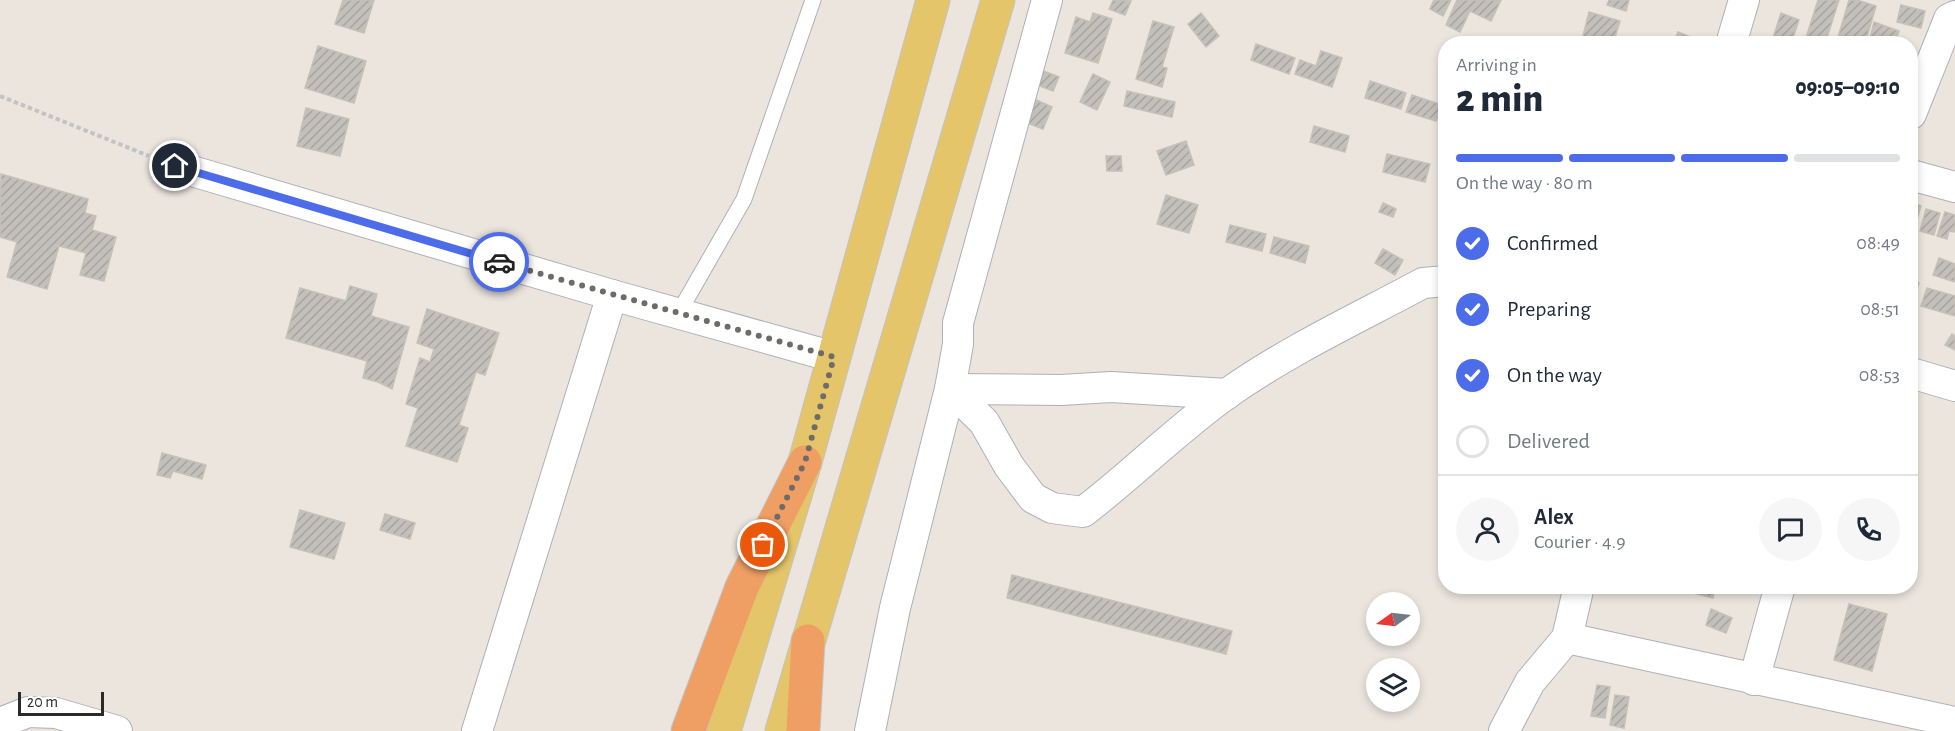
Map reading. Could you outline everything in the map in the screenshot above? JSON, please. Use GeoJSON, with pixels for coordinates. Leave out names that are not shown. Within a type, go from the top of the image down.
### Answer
{"type":"FeatureCollection","features":[{"type":"Feature","properties":{"kind":"highway"},"geometry":{"type":"LineString","coordinates":[[688,731],[742,587],[805,462]]}},
{"type":"Feature","properties":{"kind":"highway"},"geometry":{"type":"LineString","coordinates":[[803,731],[808,641]]}},
{"type":"Feature","properties":{"kind":"main road"},"geometry":{"type":"LineString","coordinates":[[724,731],[805,462],[933,0]]}},
{"type":"Feature","properties":{"kind":"main road"},"geometry":{"type":"LineString","coordinates":[[782,731],[998,0]]}},
{"type":"Feature","properties":{"kind":"street"},"geometry":{"type":"LineString","coordinates":[[870,731],[894,608],[950,389],[958,344],[958,323],[1047,0]]}},
{"type":"Feature","properties":{"kind":"street"},"geometry":{"type":"LineString","coordinates":[[1733,36],[1744,0]]}},
{"type":"Feature","properties":{"kind":"street"},"geometry":{"type":"LineString","coordinates":[[1918,96],[1949,19],[1955,16]]}},
{"type":"Feature","properties":{"kind":"street"},"geometry":{"type":"LineString","coordinates":[[175,166],[612,295],[834,357]]}},
{"type":"Feature","properties":{"kind":"street"},"geometry":{"type":"LineString","coordinates":[[1918,177],[1955,187]]}},
{"type":"Feature","properties":{"kind":"street"},"geometry":{"type":"LineString","coordinates":[[950,389],[984,422],[1009,466],[1033,498],[1052,508],[1083,512],[1227,394],[1280,360],[1423,283],[1438,282]]}},
{"type":"Feature","properties":{"kind":"street"},"geometry":{"type":"LineString","coordinates":[[477,731],[612,295]]}},
{"type":"Feature","properties":{"kind":"street"},"geometry":{"type":"LineString","coordinates":[[1918,375],[1955,386]]}},
{"type":"Feature","properties":{"kind":"street"},"geometry":{"type":"LineString","coordinates":[[950,389],[1061,390],[1111,387],[1227,394]]}},
{"type":"Feature","properties":{"kind":"street"},"geometry":{"type":"LineString","coordinates":[[1504,731],[1530,682],[1567,638],[1577,594]]}},
{"type":"Feature","properties":{"kind":"street"},"geometry":{"type":"LineString","coordinates":[[1754,680],[1778,594]]}},
{"type":"Feature","properties":{"kind":"street"},"geometry":{"type":"LineString","coordinates":[[1567,638],[1955,722]]}},
{"type":"Feature","properties":{"kind":"street"},"geometry":{"type":"LineString","coordinates":[[0,723],[28,712],[56,713],[117,731]]}},
{"type":"Feature","properties":{"kind":"lane"},"geometry":{"type":"LineString","coordinates":[[678,314],[744,199],[813,0]]}},
{"type":"Feature","properties":{"kind":"path"},"geometry":{"type":"LineString","coordinates":[[0,96],[175,166]]}},
{"type":"Feature","properties":{"kind":"building"},"geometry":{"type":"Polygon","coordinates":[[[343,0],[374,0],[364,33],[335,24],[343,0]]]}},
{"type":"Feature","properties":{"kind":"building"},"geometry":{"type":"Polygon","coordinates":[[[1113,0],[1131,1],[1125,15],[1109,9],[1113,0]]]}},
{"type":"Feature","properties":{"kind":"building"},"geometry":{"type":"Polygon","coordinates":[[[1434,0],[1451,0],[1443,16],[1430,9],[1434,0]]]}},
{"type":"Feature","properties":{"kind":"building"},"geometry":{"type":"Polygon","coordinates":[[[1457,0],[1501,0],[1491,21],[1470,11],[1460,32],[1446,25],[1457,0]]]}},
{"type":"Feature","properties":{"kind":"building"},"geometry":{"type":"Polygon","coordinates":[[[1609,0],[1629,0],[1626,11],[1607,5],[1609,0]]]}},
{"type":"Feature","properties":{"kind":"building"},"geometry":{"type":"Polygon","coordinates":[[[1818,0],[1839,0],[1828,36],[1807,36],[1818,0]]]}},
{"type":"Feature","properties":{"kind":"building"},"geometry":{"type":"Polygon","coordinates":[[[1849,0],[1876,6],[1867,36],[1838,36],[1849,0]]]}},
{"type":"Feature","properties":{"kind":"building"},"geometry":{"type":"Polygon","coordinates":[[[1901,5],[1925,11],[1921,28],[1897,22],[1901,5]]]}},
{"type":"Feature","properties":{"kind":"building"},"geometry":{"type":"Polygon","coordinates":[[[1589,12],[1620,21],[1615,36],[1583,36],[1589,12]]]}},
{"type":"Feature","properties":{"kind":"building"},"geometry":{"type":"Polygon","coordinates":[[[1093,13],[1112,19],[1098,63],[1065,53],[1076,17],[1090,22],[1093,13]]]}},
{"type":"Feature","properties":{"kind":"building"},"geometry":{"type":"Polygon","coordinates":[[[1201,13],[1219,36],[1206,47],[1188,24],[1201,13]]]}},
{"type":"Feature","properties":{"kind":"building"},"geometry":{"type":"Polygon","coordinates":[[[1781,13],[1799,20],[1794,36],[1774,36],[1781,13]]]}},
{"type":"Feature","properties":{"kind":"building"},"geometry":{"type":"Polygon","coordinates":[[[1153,21],[1174,27],[1162,67],[1167,68],[1162,87],[1136,79],[1153,21]]]}},
{"type":"Feature","properties":{"kind":"building"},"geometry":{"type":"Polygon","coordinates":[[[1874,22],[1899,31],[1897,36],[1870,36],[1874,22]]]}},
{"type":"Feature","properties":{"kind":"building"},"geometry":{"type":"Polygon","coordinates":[[[1678,32],[1688,36],[1676,36],[1678,32]]]}},
{"type":"Feature","properties":{"kind":"building"},"geometry":{"type":"Polygon","coordinates":[[[1256,44],[1295,58],[1289,74],[1251,60],[1256,44]]]}},
{"type":"Feature","properties":{"kind":"building"},"geometry":{"type":"Polygon","coordinates":[[[318,46],[366,61],[354,103],[305,88],[318,46]]]}},
{"type":"Feature","properties":{"kind":"building"},"geometry":{"type":"Polygon","coordinates":[[[1321,51],[1342,58],[1332,87],[1295,74],[1300,60],[1316,66],[1321,51]]]}},
{"type":"Feature","properties":{"kind":"building"},"geometry":{"type":"Polygon","coordinates":[[[1041,70],[1059,77],[1053,91],[1035,84],[1041,70]]]}},
{"type":"Feature","properties":{"kind":"building"},"geometry":{"type":"Polygon","coordinates":[[[1093,74],[1110,82],[1097,110],[1080,102],[1093,74]]]}},
{"type":"Feature","properties":{"kind":"building"},"geometry":{"type":"Polygon","coordinates":[[[1370,81],[1406,93],[1401,109],[1365,98],[1370,81]]]}},
{"type":"Feature","properties":{"kind":"building"},"geometry":{"type":"Polygon","coordinates":[[[1127,91],[1175,102],[1172,117],[1124,106],[1127,91]]]}},
{"type":"Feature","properties":{"kind":"building"},"geometry":{"type":"Polygon","coordinates":[[[1412,95],[1438,104],[1436,121],[1406,112],[1412,95]]]}},
{"type":"Feature","properties":{"kind":"building"},"geometry":{"type":"Polygon","coordinates":[[[1034,99],[1052,107],[1043,129],[1025,122],[1034,99]]]}},
{"type":"Feature","properties":{"kind":"building"},"geometry":{"type":"Polygon","coordinates":[[[306,108],[349,119],[340,156],[297,146],[306,108]]]}},
{"type":"Feature","properties":{"kind":"building"},"geometry":{"type":"Polygon","coordinates":[[[1314,126],[1349,136],[1345,152],[1310,142],[1314,126]]]}},
{"type":"Feature","properties":{"kind":"building"},"geometry":{"type":"Polygon","coordinates":[[[1186,141],[1194,165],[1166,175],[1157,151],[1186,141]]]}},
{"type":"Feature","properties":{"kind":"building"},"geometry":{"type":"Polygon","coordinates":[[[1387,154],[1430,164],[1425,182],[1383,172],[1387,154]]]}},
{"type":"Feature","properties":{"kind":"building"},"geometry":{"type":"Polygon","coordinates":[[[1106,156],[1121,156],[1122,171],[1107,171],[1106,156]]]}},
{"type":"Feature","properties":{"kind":"building"},"geometry":{"type":"Polygon","coordinates":[[[1,174],[88,199],[85,213],[96,216],[92,230],[116,237],[104,281],[80,275],[86,253],[59,246],[47,289],[7,277],[17,242],[0,237],[1,174]]]}},
{"type":"Feature","properties":{"kind":"building"},"geometry":{"type":"Polygon","coordinates":[[[1166,195],[1198,205],[1189,233],[1157,224],[1166,195]]]}},
{"type":"Feature","properties":{"kind":"building"},"geometry":{"type":"Polygon","coordinates":[[[1383,203],[1396,209],[1393,217],[1379,212],[1383,203]]]}},
{"type":"Feature","properties":{"kind":"building"},"geometry":{"type":"Polygon","coordinates":[[[1926,209],[1940,213],[1934,235],[1920,231],[1926,209]]]}},
{"type":"Feature","properties":{"kind":"building"},"geometry":{"type":"Polygon","coordinates":[[[1945,212],[1955,215],[1955,232],[1949,231],[1947,239],[1937,236],[1945,212]]]}},
{"type":"Feature","properties":{"kind":"building"},"geometry":{"type":"Polygon","coordinates":[[[1230,225],[1266,234],[1262,251],[1226,242],[1230,225]]]}},
{"type":"Feature","properties":{"kind":"building"},"geometry":{"type":"Polygon","coordinates":[[[1274,237],[1309,246],[1305,263],[1270,253],[1274,237]]]}},
{"type":"Feature","properties":{"kind":"building"},"geometry":{"type":"Polygon","coordinates":[[[1383,249],[1403,260],[1395,275],[1375,263],[1383,249]]]}},
{"type":"Feature","properties":{"kind":"building"},"geometry":{"type":"Polygon","coordinates":[[[1939,258],[1955,264],[1955,282],[1933,275],[1939,258]]]}},
{"type":"Feature","properties":{"kind":"building"},"geometry":{"type":"Polygon","coordinates":[[[350,286],[377,294],[371,316],[409,327],[392,389],[363,378],[367,361],[286,338],[300,288],[346,301],[350,286]]]}},
{"type":"Feature","properties":{"kind":"building"},"geometry":{"type":"Polygon","coordinates":[[[1927,288],[1955,296],[1955,316],[1921,306],[1927,288]]]}},
{"type":"Feature","properties":{"kind":"building"},"geometry":{"type":"Polygon","coordinates":[[[427,309],[499,333],[485,375],[476,372],[459,425],[468,428],[457,462],[406,446],[418,408],[406,404],[420,358],[430,362],[434,349],[417,343],[427,309]]]}},
{"type":"Feature","properties":{"kind":"building"},"geometry":{"type":"Polygon","coordinates":[[[1952,334],[1955,336],[1955,350],[1945,345],[1952,334]]]}},
{"type":"Feature","properties":{"kind":"building"},"geometry":{"type":"Polygon","coordinates":[[[162,453],[206,465],[202,479],[173,471],[170,478],[157,475],[162,453]]]}},
{"type":"Feature","properties":{"kind":"building"},"geometry":{"type":"Polygon","coordinates":[[[300,510],[345,523],[334,559],[290,547],[300,510]]]}},
{"type":"Feature","properties":{"kind":"building"},"geometry":{"type":"Polygon","coordinates":[[[385,514],[415,523],[410,539],[380,530],[385,514]]]}},
{"type":"Feature","properties":{"kind":"building"},"geometry":{"type":"Polygon","coordinates":[[[1012,575],[1232,631],[1226,654],[1007,598],[1012,575]]]}},
{"type":"Feature","properties":{"kind":"building"},"geometry":{"type":"Polygon","coordinates":[[[1697,594],[1714,594],[1713,598],[1697,594]]]}},
{"type":"Feature","properties":{"kind":"building"},"geometry":{"type":"Polygon","coordinates":[[[1849,604],[1887,614],[1872,671],[1834,660],[1849,604]]]}},
{"type":"Feature","properties":{"kind":"building"},"geometry":{"type":"Polygon","coordinates":[[[1711,609],[1732,618],[1726,633],[1706,625],[1711,609]]]}},
{"type":"Feature","properties":{"kind":"building"},"geometry":{"type":"Polygon","coordinates":[[[1597,685],[1610,687],[1605,718],[1591,716],[1597,685]]]}},
{"type":"Feature","properties":{"kind":"building"},"geometry":{"type":"Polygon","coordinates":[[[1615,695],[1629,697],[1624,728],[1610,725],[1615,695]]]}},
{"type":"Feature","properties":{"kind":"way so far"},"geometry":{"type":"LineString","coordinates":[[499,262],[834,357],[805,462],[763,545]]}},
{"type":"Feature","properties":{"kind":"route"},"geometry":{"type":"LineString","coordinates":[[175,166],[499,262]]}}]}
